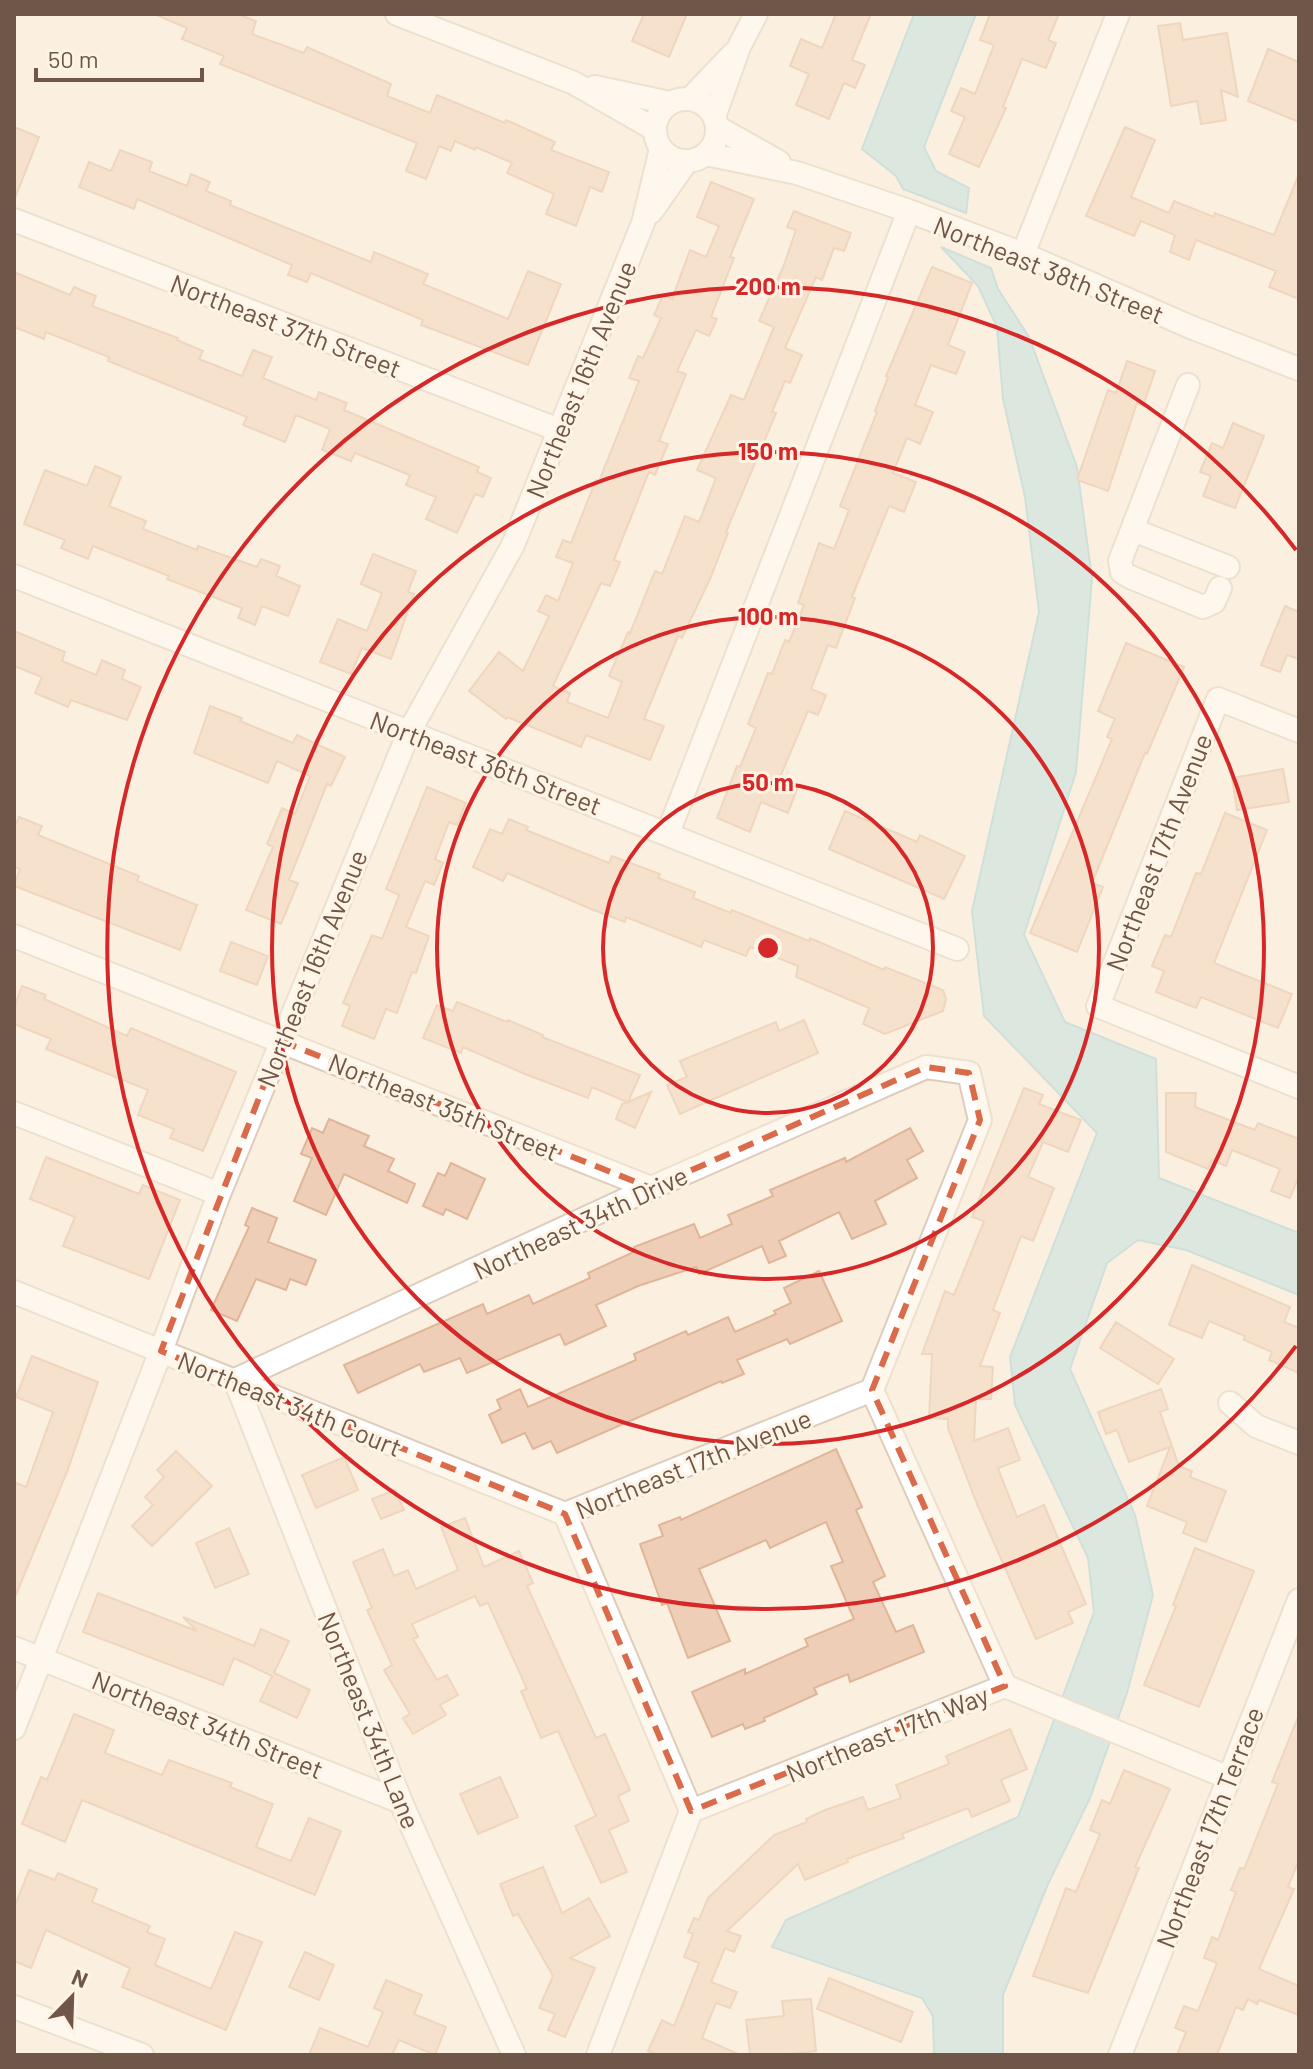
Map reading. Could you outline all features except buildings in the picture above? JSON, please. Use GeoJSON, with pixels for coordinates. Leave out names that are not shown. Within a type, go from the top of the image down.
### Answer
{"type":"FeatureCollection","features":[{"type":"Feature","properties":{"kind":"street"},"geometry":{"type":"LineString","coordinates":[[397,14],[574,83],[709,109],[716,122]]}},
{"type":"Feature","properties":{"kind":"street"},"geometry":{"type":"LineString","coordinates":[[574,83],[657,139],[668,156],[697,158],[716,137],[716,122],[739,47],[756,14]]}},
{"type":"Feature","properties":{"kind":"street"},"geometry":{"type":"LineString","coordinates":[[1023,254],[1118,14]]}},
{"type":"Feature","properties":{"kind":"street"},"geometry":{"type":"LineString","coordinates":[[657,139],[662,110],[680,101],[739,47]]}},
{"type":"Feature","properties":{"kind":"street","name":"Northeast 38th Street"},"geometry":{"type":"LineString","coordinates":[[716,122],[797,173]]}},
{"type":"Feature","properties":{"kind":"street","name":"Northeast 16th Avenue"},"geometry":{"type":"LineString","coordinates":[[14,1728],[219,1194],[409,732],[513,545],[643,223],[657,139]]}},
{"type":"Feature","properties":{"kind":"street","name":"Northeast 38th Street"},"geometry":{"type":"LineString","coordinates":[[697,158],[797,173],[909,211],[1023,254],[1193,328],[1299,369]]}},
{"type":"Feature","properties":{"kind":"street","name":"Northeast 16th Avenue"},"geometry":{"type":"LineString","coordinates":[[643,223],[697,158]]}},
{"type":"Feature","properties":{"kind":"street"},"geometry":{"type":"LineString","coordinates":[[668,833],[909,211]]}},
{"type":"Feature","properties":{"kind":"street","name":"Northeast 37th Street"},"geometry":{"type":"LineString","coordinates":[[14,220],[559,430]]}},
{"type":"Feature","properties":{"kind":"street"},"geometry":{"type":"LineString","coordinates":[[1133,530],[1224,578],[1214,602],[1203,607],[1130,577],[1122,572],[1120,561],[1188,385]]}},
{"type":"Feature","properties":{"kind":"street","name":"Northeast 36th Street"},"geometry":{"type":"LineString","coordinates":[[14,576],[957,949]]}},
{"type":"Feature","properties":{"kind":"street","name":"Northeast 17th Avenue"},"geometry":{"type":"LineString","coordinates":[[1299,731],[1218,699],[1098,1006],[1299,1087]]}},
{"type":"Feature","properties":{"kind":"street","name":"Northeast 35th Street"},"geometry":{"type":"LineString","coordinates":[[14,936],[651,1188]]}},
{"type":"Feature","properties":{"kind":"street","name":"Northeast 34th Drive"},"geometry":{"type":"LineString","coordinates":[[235,1380],[651,1188],[926,1067],[969,1073],[980,1120],[872,1390]]}},
{"type":"Feature","properties":{"kind":"street"},"geometry":{"type":"LineString","coordinates":[[14,1113],[219,1194]]}},
{"type":"Feature","properties":{"kind":"street"},"geometry":{"type":"LineString","coordinates":[[14,1317],[18,1294]]}},
{"type":"Feature","properties":{"kind":"street","name":"Northeast 34th Court"},"geometry":{"type":"LineString","coordinates":[[18,1294],[565,1514]]}},
{"type":"Feature","properties":{"kind":"street","name":"Northeast 34th Lane"},"geometry":{"type":"LineString","coordinates":[[235,1380],[401,1802],[514,2055]]}},
{"type":"Feature","properties":{"kind":"street","name":"Northeast 17th Avenue"},"geometry":{"type":"LineString","coordinates":[[691,1811],[565,1514],[872,1390]]}},
{"type":"Feature","properties":{"kind":"street","name":"Northeast 17th Way"},"geometry":{"type":"LineString","coordinates":[[691,1811],[1005,1686],[872,1390]]}},
{"type":"Feature","properties":{"kind":"street"},"geometry":{"type":"LineString","coordinates":[[1230,1403],[1256,1426],[1299,1443]]}},
{"type":"Feature","properties":{"kind":"street","name":"Northeast 17th Terrace"},"geometry":{"type":"LineString","coordinates":[[1120,2055],[1299,1600]]}},
{"type":"Feature","properties":{"kind":"street","name":"Northeast 34th Street"},"geometry":{"type":"LineString","coordinates":[[14,1648],[401,1802]]}},
{"type":"Feature","properties":{"kind":"street"},"geometry":{"type":"LineString","coordinates":[[1005,1686],[1229,1778]]}},
{"type":"Feature","properties":{"kind":"street"},"geometry":{"type":"LineString","coordinates":[[598,2055],[691,1811]]}},
{"type":"Feature","properties":{"kind":"street"},"geometry":{"type":"LineString","coordinates":[[14,2007],[142,2055]]}},
{"type":"Feature","properties":{"kind":"highlighted area"},"geometry":{"type":"Polygon","coordinates":[[[281,1041],[651,1188],[926,1067],[969,1073],[980,1120],[872,1390],[1005,1686],[691,1811],[565,1514],[161,1351],[281,1041]]]}},
{"type":"Feature","properties":{"kind":"water"},"geometry":{"type":"Polygon","coordinates":[[[914,14],[976,14],[924,147],[936,171],[969,188],[966,213],[903,189],[896,176],[862,149],[914,14]]]}},
{"type":"Feature","properties":{"kind":"water"},"geometry":{"type":"Polygon","coordinates":[[[941,247],[991,268],[998,289],[1029,337],[1077,467],[1092,578],[1076,772],[1024,935],[1065,1022],[1156,1059],[1159,1178],[1299,1233],[1299,1295],[1186,1250],[1138,1240],[1107,1263],[1070,1369],[1135,1515],[1153,1595],[1127,1693],[1090,1798],[1048,1884],[1003,1995],[1003,2055],[934,2055],[933,2016],[922,1998],[772,1947],[786,1920],[1018,1817],[1094,1612],[1088,1558],[1015,1405],[1010,1357],[1097,1133],[984,1016],[972,911],[1039,612],[1025,497],[1003,399],[997,327],[978,286],[941,247]]]}}]}
